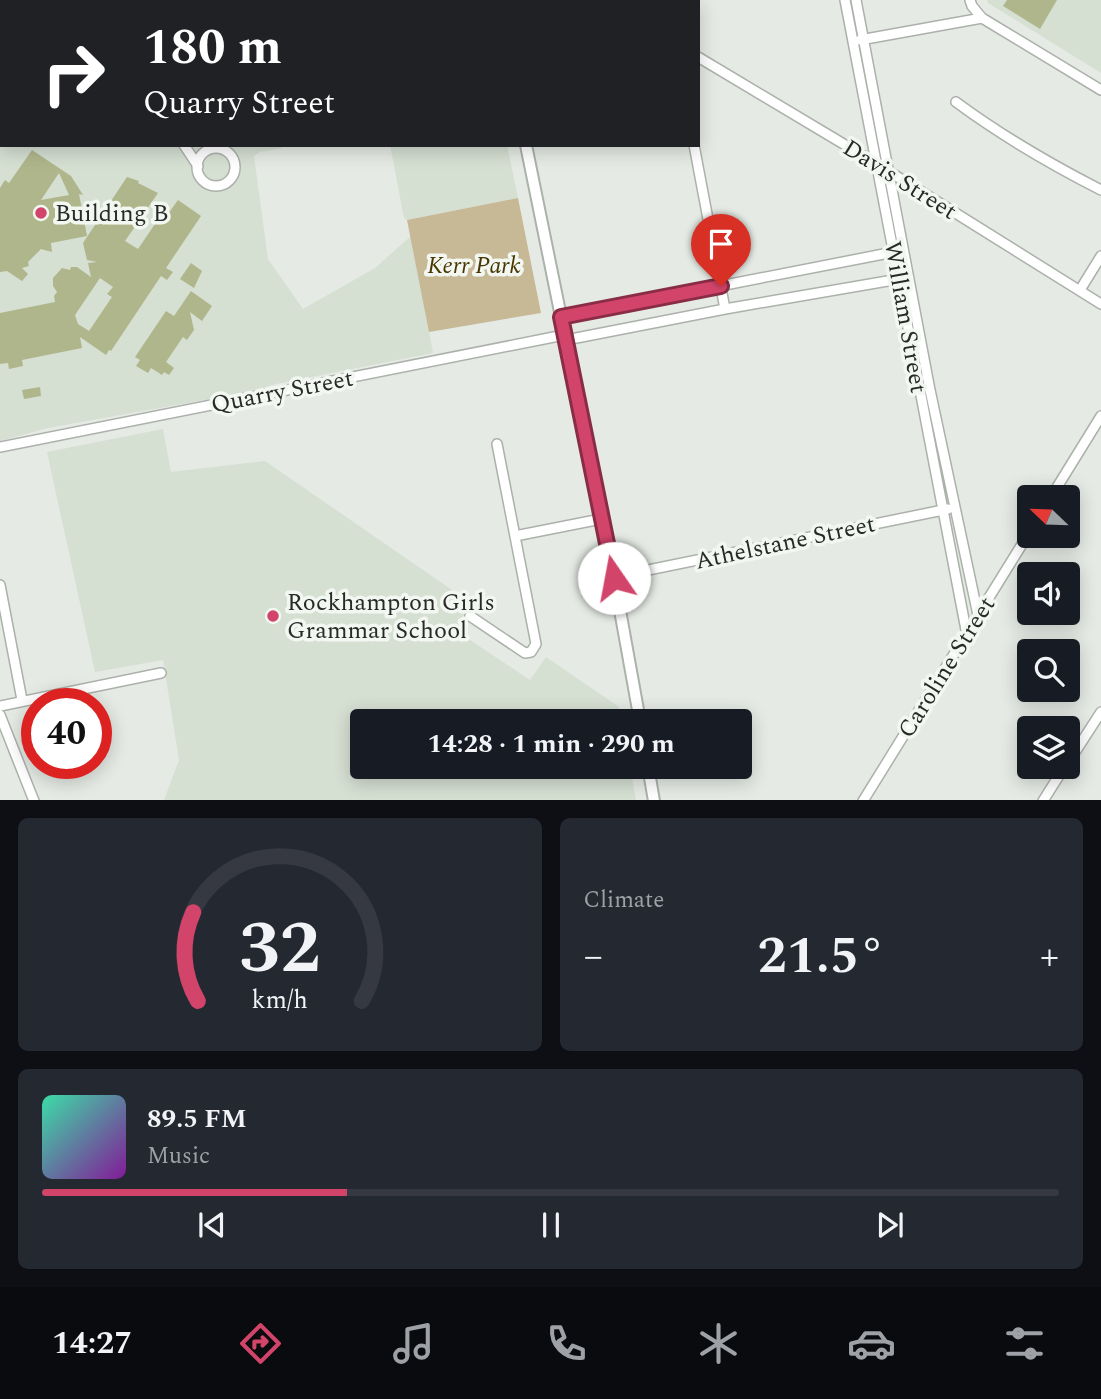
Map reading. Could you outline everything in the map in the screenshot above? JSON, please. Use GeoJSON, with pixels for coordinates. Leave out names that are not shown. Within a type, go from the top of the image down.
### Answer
{"type":"FeatureCollection","features":[{"type":"Feature","properties":{"kind":"street","name":"William Street"},"geometry":{"type":"LineString","coordinates":[[845,0],[877,164],[899,251],[978,615]]}},
{"type":"Feature","properties":{"kind":"street","name":"William Street"},"geometry":{"type":"LineString","coordinates":[[856,0],[890,173],[899,251]]}},
{"type":"Feature","properties":{"kind":"street"},"geometry":{"type":"LineString","coordinates":[[970,0],[971,6],[982,18],[1101,90]]}},
{"type":"Feature","properties":{"kind":"street"},"geometry":{"type":"LineString","coordinates":[[853,41],[982,18]]}},
{"type":"Feature","properties":{"kind":"street","name":"Davis Street"},"geometry":{"type":"LineString","coordinates":[[700,58],[877,164],[1101,304]]}},
{"type":"Feature","properties":{"kind":"street"},"geometry":{"type":"LineString","coordinates":[[956,102],[995,131],[1101,190]]}},
{"type":"Feature","properties":{"kind":"street"},"geometry":{"type":"LineString","coordinates":[[185,147],[198,166],[201,178],[210,185],[222,185],[232,178],[235,166],[230,155],[219,149],[202,155],[198,166]]}},
{"type":"Feature","properties":{"kind":"street"},"geometry":{"type":"LineString","coordinates":[[195,147],[206,152]]}},
{"type":"Feature","properties":{"kind":"street"},"geometry":{"type":"LineString","coordinates":[[526,147],[614,578],[638,709]]}},
{"type":"Feature","properties":{"kind":"street"},"geometry":{"type":"LineString","coordinates":[[694,147],[725,309]]}},
{"type":"Feature","properties":{"kind":"street"},"geometry":{"type":"LineString","coordinates":[[561,317],[899,251]]}},
{"type":"Feature","properties":{"kind":"street"},"geometry":{"type":"LineString","coordinates":[[1080,290],[1101,256]]}},
{"type":"Feature","properties":{"kind":"street","name":"William Street"},"geometry":{"type":"LineString","coordinates":[[905,278],[919,391],[967,635]]}},
{"type":"Feature","properties":{"kind":"street","name":"Quarry Street"},"geometry":{"type":"LineString","coordinates":[[0,447],[565,337],[905,278]]}},
{"type":"Feature","properties":{"kind":"street"},"geometry":{"type":"LineString","coordinates":[[1058,485],[1101,416]]}},
{"type":"Feature","properties":{"kind":"street"},"geometry":{"type":"LineString","coordinates":[[470,616],[525,653],[531,652],[536,644],[498,444]]}},
{"type":"Feature","properties":{"kind":"street","name":"Athelstane Street"},"geometry":{"type":"LineString","coordinates":[[614,578],[956,507]]}},
{"type":"Feature","properties":{"kind":"street"},"geometry":{"type":"LineString","coordinates":[[515,536],[601,519]]}},
{"type":"Feature","properties":{"kind":"street","name":"Caroline Street"},"geometry":{"type":"LineString","coordinates":[[863,800],[1020,548]]}},
{"type":"Feature","properties":{"kind":"street"},"geometry":{"type":"LineString","coordinates":[[0,585],[21,695]]}},
{"type":"Feature","properties":{"kind":"street"},"geometry":{"type":"LineString","coordinates":[[83,688],[160,673]]}},
{"type":"Feature","properties":{"kind":"street"},"geometry":{"type":"LineString","coordinates":[[0,706],[21,700]]}},
{"type":"Feature","properties":{"kind":"street"},"geometry":{"type":"LineString","coordinates":[[1080,744],[1101,712]]}},
{"type":"Feature","properties":{"kind":"street"},"geometry":{"type":"LineString","coordinates":[[0,715],[34,800]]}},
{"type":"Feature","properties":{"kind":"street"},"geometry":{"type":"LineString","coordinates":[[650,779],[654,800]]}},
{"type":"Feature","properties":{"kind":"street"},"geometry":{"type":"LineString","coordinates":[[1043,800],[1057,779]]}},
{"type":"Feature","properties":{"kind":"shaded area"},"geometry":{"type":"Polygon","coordinates":[[[987,0],[1101,0],[1101,73],[988,3],[987,0]]]}},
{"type":"Feature","properties":{"kind":"shaded area"},"geometry":{"type":"Polygon","coordinates":[[[0,147],[282,147],[254,156],[268,259],[303,309],[375,268],[411,236],[433,353],[276,384],[220,399],[48,428],[0,441],[0,147]]]}},
{"type":"Feature","properties":{"kind":"shaded area"},"geometry":{"type":"Polygon","coordinates":[[[390,147],[507,147],[518,198],[407,220],[404,218],[390,147]]]}},
{"type":"Feature","properties":{"kind":"shaded area","name":"Rockhampton Girls Grammar School"},"geometry":{"type":"Polygon","coordinates":[[[163,429],[171,472],[265,461],[468,601],[458,632],[530,680],[546,657],[619,707],[350,709],[350,779],[632,779],[636,800],[164,800],[179,760],[163,660],[95,672],[47,452],[163,429]]]}},
{"type":"Feature","properties":{"kind":"green space","name":"Kerr Park"},"geometry":{"type":"Polygon","coordinates":[[[518,198],[541,313],[429,332],[407,220],[518,198]]]}},
{"type":"Feature","properties":{"kind":"building"},"geometry":{"type":"Polygon","coordinates":[[[1007,0],[1057,0],[1040,29],[1003,6],[1007,0]]]}},
{"type":"Feature","properties":{"kind":"building","name":"Building B"},"geometry":{"type":"Polygon","coordinates":[[[32,150],[71,176],[83,195],[79,194],[87,236],[51,243],[52,252],[41,249],[28,262],[29,266],[22,268],[28,274],[22,281],[7,271],[0,272],[0,188],[5,180],[9,183],[32,150]],[[59,173],[41,200],[69,195],[59,173]]]}},
{"type":"Feature","properties":{"kind":"building"},"geometry":{"type":"Polygon","coordinates":[[[127,177],[158,193],[125,241],[138,249],[157,221],[161,224],[178,200],[201,216],[166,268],[173,272],[167,280],[161,276],[106,355],[80,337],[82,348],[22,360],[23,366],[9,369],[8,363],[0,364],[0,313],[55,302],[54,296],[57,292],[53,286],[53,278],[62,268],[70,270],[71,267],[77,267],[91,277],[88,263],[97,262],[87,260],[83,243],[127,177]],[[100,278],[75,315],[78,324],[89,331],[112,297],[107,294],[113,287],[100,278]]]}},
{"type":"Feature","properties":{"kind":"building"},"geometry":{"type":"Polygon","coordinates":[[[191,263],[202,271],[194,288],[180,279],[191,263]]]}},
{"type":"Feature","properties":{"kind":"building"},"geometry":{"type":"Polygon","coordinates":[[[191,291],[212,306],[202,321],[190,312],[194,330],[187,340],[183,337],[166,362],[174,368],[169,375],[164,372],[162,375],[151,368],[148,373],[136,366],[140,360],[135,357],[166,311],[174,316],[191,291]]]}},
{"type":"Feature","properties":{"kind":"building"},"geometry":{"type":"Polygon","coordinates":[[[40,387],[41,396],[24,399],[22,390],[40,387]]]}},
{"type":"Feature","properties":{"kind":"place","name":"Building B"},"geometry":{"type":"Point","coordinates":[41,213]}},
{"type":"Feature","properties":{"kind":"place","name":"Rockhampton Girls Grammar School"},"geometry":{"type":"Point","coordinates":[273,616]}},
{"type":"Feature","properties":{"kind":"route"},"geometry":{"type":"LineString","coordinates":[[614,578],[561,317],[721,286]]}}]}
